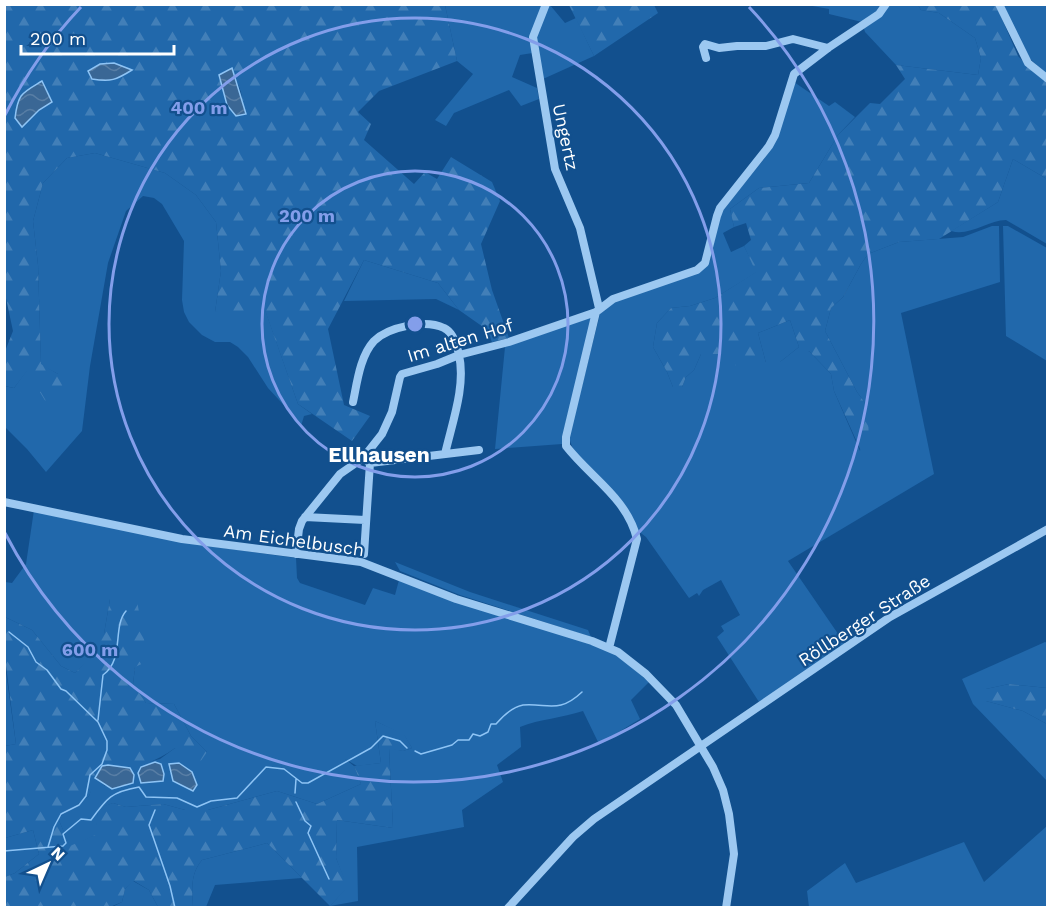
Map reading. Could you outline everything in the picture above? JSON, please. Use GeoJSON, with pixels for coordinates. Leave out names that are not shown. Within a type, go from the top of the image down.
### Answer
{"type":"FeatureCollection","features":[{"type":"Feature","properties":{"kind":"street","name":"Ungertz"},"geometry":{"type":"LineString","coordinates":[[546,4],[533,37],[551,147],[555,170],[580,228],[597,310]]}},
{"type":"Feature","properties":{"kind":"street"},"geometry":{"type":"LineString","coordinates":[[706,58],[703,47],[705,44],[720,48],[766,46],[793,39],[828,48],[879,14],[886,4]]}},
{"type":"Feature","properties":{"kind":"street"},"geometry":{"type":"LineString","coordinates":[[999,4],[1028,63],[1047,79]]}},
{"type":"Feature","properties":{"kind":"street","name":"Im alten Hof"},"geometry":{"type":"LineString","coordinates":[[296,554],[299,529],[306,517],[340,474],[367,461],[387,424],[402,374],[438,364],[459,355],[509,342],[597,310],[613,299],[697,270],[705,263],[717,216],[775,135],[794,74],[828,48]]}},
{"type":"Feature","properties":{"kind":"street"},"geometry":{"type":"LineString","coordinates":[[597,310],[566,436],[566,446],[622,505],[633,523],[637,539],[609,648]]}},
{"type":"Feature","properties":{"kind":"street"},"geometry":{"type":"LineString","coordinates":[[353,402],[361,367],[370,348],[378,339],[403,326],[429,324],[444,328],[450,332],[459,355],[461,374],[445,454]]}},
{"type":"Feature","properties":{"kind":"street"},"geometry":{"type":"LineString","coordinates":[[364,554],[367,461],[479,450]]}},
{"type":"Feature","properties":{"kind":"street","name":"Am Eichelbusch"},"geometry":{"type":"LineString","coordinates":[[4,502],[182,539],[361,562],[456,599],[609,648],[629,659],[660,686],[676,705],[703,747],[723,790],[732,828],[734,854],[726,908]]}},
{"type":"Feature","properties":{"kind":"street"},"geometry":{"type":"LineString","coordinates":[[306,517],[365,520]]}},
{"type":"Feature","properties":{"kind":"street","name":"Röllberger Straße"},"geometry":{"type":"LineString","coordinates":[[508,908],[573,837],[594,819],[703,747],[890,617],[1047,529]]}},
{"type":"Feature","properties":{"kind":"green space"},"geometry":{"type":"Polygon","coordinates":[[[5,5],[445,5],[457,61],[379,91],[358,112],[371,124],[364,140],[414,184],[425,172],[437,179],[451,157],[492,182],[500,201],[481,244],[492,290],[509,338],[492,342],[486,329],[459,310],[438,283],[364,260],[328,329],[344,405],[370,416],[352,441],[298,404],[261,299],[245,311],[215,312],[221,271],[216,222],[196,195],[165,173],[95,153],[67,158],[43,183],[33,221],[38,265],[41,364],[58,374],[68,394],[61,403],[49,407],[27,371],[14,388],[5,386],[4,354],[13,331],[4,289],[5,5]],[[232,69],[219,75],[227,104],[245,114],[241,92],[232,69]],[[42,81],[22,126],[52,101],[42,81]]]}},
{"type":"Feature","properties":{"kind":"green space"},"geometry":{"type":"Polygon","coordinates":[[[445,5],[550,5],[565,23],[576,18],[594,56],[543,79],[539,52],[520,55],[512,77],[537,88],[539,99],[521,106],[509,90],[454,113],[446,126],[435,120],[473,74],[457,61],[445,5]]]}},
{"type":"Feature","properties":{"kind":"green space"},"geometry":{"type":"Polygon","coordinates":[[[569,5],[654,5],[658,13],[594,56],[569,5]]]}},
{"type":"Feature","properties":{"kind":"green space"},"geometry":{"type":"Polygon","coordinates":[[[807,5],[918,5],[921,10],[939,13],[975,38],[981,58],[978,75],[896,65],[865,32],[862,22],[829,14],[829,9],[807,5]]]}},
{"type":"Feature","properties":{"kind":"green space"},"geometry":{"type":"Polygon","coordinates":[[[918,5],[996,5],[1018,56],[1047,82],[1047,179],[1013,159],[998,202],[939,239],[899,242],[868,254],[843,297],[831,308],[825,331],[857,392],[868,407],[869,451],[861,451],[834,391],[831,374],[809,351],[790,370],[780,362],[799,347],[790,320],[758,333],[766,363],[736,366],[732,354],[701,354],[694,370],[686,377],[682,387],[673,387],[653,347],[657,323],[671,308],[690,306],[715,298],[756,272],[744,246],[751,240],[746,223],[734,227],[730,209],[759,188],[809,183],[838,135],[870,103],[880,104],[905,79],[896,65],[978,75],[981,58],[975,38],[939,13],[921,10],[918,5]]]}},
{"type":"Feature","properties":{"kind":"green space"},"geometry":{"type":"Polygon","coordinates":[[[1003,5],[1047,5],[1047,75],[1026,55],[1003,5]]]}},
{"type":"Feature","properties":{"kind":"green space"},"geometry":{"type":"Polygon","coordinates":[[[794,82],[829,106],[835,102],[855,117],[838,135],[809,183],[759,188],[730,209],[734,227],[723,233],[731,252],[744,246],[757,272],[715,298],[690,306],[671,308],[657,323],[653,347],[673,387],[682,387],[686,377],[694,370],[701,354],[732,353],[766,363],[758,333],[790,320],[799,347],[780,362],[809,351],[831,374],[834,391],[860,451],[868,407],[857,392],[825,331],[831,308],[843,297],[868,254],[899,242],[963,237],[992,226],[999,226],[1000,282],[901,313],[934,474],[788,561],[845,644],[759,702],[717,637],[724,631],[721,626],[740,615],[721,580],[703,590],[699,596],[697,593],[689,598],[646,537],[637,530],[626,506],[573,449],[569,438],[600,314],[607,307],[632,293],[702,268],[710,261],[720,213],[764,159],[794,82]]]}},
{"type":"Feature","properties":{"kind":"green space"},"geometry":{"type":"Polygon","coordinates":[[[95,153],[165,173],[196,195],[216,222],[221,271],[215,312],[261,298],[298,404],[312,414],[304,416],[301,426],[268,388],[248,357],[238,347],[230,342],[215,342],[202,335],[189,322],[182,300],[184,241],[162,204],[154,198],[143,196],[126,211],[108,263],[90,366],[82,431],[46,472],[5,427],[4,386],[14,388],[27,370],[58,374],[41,365],[38,265],[33,221],[43,183],[67,158],[95,153]]]}},
{"type":"Feature","properties":{"kind":"green space"},"geometry":{"type":"Polygon","coordinates":[[[1013,159],[1047,179],[1047,244],[1006,220],[965,232],[951,231],[998,202],[1013,159]]]}},
{"type":"Feature","properties":{"kind":"green space"},"geometry":{"type":"Polygon","coordinates":[[[1003,226],[1008,226],[1047,248],[1047,361],[1006,336],[1003,226]]]}},
{"type":"Feature","properties":{"kind":"green space"},"geometry":{"type":"Polygon","coordinates":[[[364,260],[438,283],[459,310],[436,299],[344,301],[364,260]]]}},
{"type":"Feature","properties":{"kind":"green space"},"geometry":{"type":"Polygon","coordinates":[[[588,316],[592,321],[562,444],[495,449],[505,347],[588,316]]]}},
{"type":"Feature","properties":{"kind":"green space"},"geometry":{"type":"Polygon","coordinates":[[[34,510],[181,542],[296,558],[297,578],[300,583],[365,605],[373,588],[395,595],[399,580],[608,650],[624,660],[649,682],[631,700],[640,719],[599,744],[583,711],[520,727],[521,747],[497,765],[503,782],[462,810],[464,827],[357,847],[358,901],[330,906],[347,887],[336,858],[337,820],[393,828],[389,748],[403,751],[412,748],[404,735],[375,721],[381,763],[357,766],[345,759],[354,766],[361,784],[317,804],[277,791],[208,810],[185,810],[163,804],[126,807],[113,803],[98,809],[96,835],[70,847],[58,818],[89,796],[95,778],[105,786],[126,768],[160,759],[175,748],[207,752],[191,736],[174,704],[146,703],[133,684],[135,667],[110,599],[104,634],[89,659],[75,673],[61,666],[32,630],[5,617],[5,582],[12,583],[26,564],[34,510]]]}},
{"type":"Feature","properties":{"kind":"green space"},"geometry":{"type":"Polygon","coordinates":[[[395,562],[470,592],[588,630],[591,637],[460,595],[400,571],[395,562]]]}},
{"type":"Feature","properties":{"kind":"green space"},"geometry":{"type":"Polygon","coordinates":[[[110,599],[137,601],[148,661],[135,667],[133,684],[146,703],[174,704],[191,736],[207,752],[198,765],[175,748],[139,766],[126,768],[102,766],[89,796],[58,818],[70,846],[95,835],[98,808],[113,803],[126,807],[163,804],[185,810],[208,810],[277,791],[317,804],[361,784],[354,766],[381,763],[375,721],[404,734],[412,748],[403,751],[389,749],[393,828],[337,820],[336,858],[348,887],[330,906],[267,843],[202,860],[195,871],[192,888],[193,907],[158,907],[149,890],[134,881],[125,889],[122,902],[110,907],[5,907],[5,877],[15,873],[39,854],[33,830],[5,838],[5,746],[16,744],[5,658],[5,617],[32,630],[61,666],[75,673],[88,659],[87,639],[104,634],[110,599]]]}},
{"type":"Feature","properties":{"kind":"green space"},"geometry":{"type":"Polygon","coordinates":[[[1047,643],[1047,688],[1009,684],[986,689],[986,701],[1023,711],[1047,724],[1047,781],[973,704],[962,679],[1047,643]]]}},
{"type":"Feature","properties":{"kind":"green space"},"geometry":{"type":"Polygon","coordinates":[[[4,658],[16,744],[5,746],[4,746],[4,658]]]}},
{"type":"Feature","properties":{"kind":"green space"},"geometry":{"type":"Polygon","coordinates":[[[1009,684],[1047,688],[1047,724],[1023,711],[986,701],[986,689],[1009,684]]]}},
{"type":"Feature","properties":{"kind":"green space"},"geometry":{"type":"Polygon","coordinates":[[[1047,826],[1047,907],[809,907],[807,891],[845,863],[856,883],[964,842],[984,882],[1047,826]]]}},
{"type":"Feature","properties":{"kind":"green space"},"geometry":{"type":"Polygon","coordinates":[[[33,830],[39,854],[15,873],[5,877],[5,838],[33,830]]]}},
{"type":"Feature","properties":{"kind":"green space"},"geometry":{"type":"Polygon","coordinates":[[[267,843],[302,878],[215,885],[206,907],[193,908],[192,889],[195,871],[202,860],[267,843]]]}},
{"type":"Feature","properties":{"kind":"green space"},"geometry":{"type":"Polygon","coordinates":[[[133,881],[149,890],[158,907],[110,908],[122,902],[125,889],[133,881]]]}},
{"type":"Feature","properties":{"kind":"water"},"geometry":{"type":"Polygon","coordinates":[[[114,63],[132,70],[109,80],[92,79],[88,71],[100,64],[114,63]]]}},
{"type":"Feature","properties":{"kind":"water"},"geometry":{"type":"Polygon","coordinates":[[[232,68],[246,114],[236,116],[227,105],[219,75],[232,68]]]}},
{"type":"Feature","properties":{"kind":"water"},"geometry":{"type":"Polygon","coordinates":[[[42,81],[52,102],[39,110],[22,127],[15,118],[20,98],[25,91],[42,81]]]}},
{"type":"Feature","properties":{"kind":"water"},"geometry":{"type":"Polygon","coordinates":[[[155,762],[161,764],[164,774],[163,781],[141,783],[138,773],[141,767],[155,762]]]}},
{"type":"Feature","properties":{"kind":"water"},"geometry":{"type":"Polygon","coordinates":[[[179,763],[192,772],[197,785],[193,791],[173,781],[169,764],[179,763]]]}},
{"type":"Feature","properties":{"kind":"water"},"geometry":{"type":"Polygon","coordinates":[[[102,766],[130,768],[134,775],[133,783],[112,789],[95,778],[102,766]]]}},
{"type":"Feature","properties":{"kind":"waterway"},"geometry":{"type":"LineString","coordinates":[[98,720],[103,675],[114,660],[120,626],[126,611]]}},
{"type":"Feature","properties":{"kind":"waterway"},"geometry":{"type":"LineString","coordinates":[[9,632],[28,647],[36,662],[47,670],[61,689],[66,691],[98,722],[107,741],[107,750],[102,764],[90,775],[86,796],[79,805],[61,814],[48,847]]}},
{"type":"Feature","properties":{"kind":"waterway"},"geometry":{"type":"LineString","coordinates":[[415,751],[421,754],[452,745],[458,740],[469,740],[473,734],[480,736],[488,732],[491,724],[496,724],[508,712],[519,706],[560,705],[574,699],[582,692]]}},
{"type":"Feature","properties":{"kind":"waterway"},"geometry":{"type":"LineString","coordinates":[[4,851],[63,846],[66,843],[63,834],[81,819],[91,820],[110,797],[122,791],[139,787],[146,797],[177,798],[197,807],[211,801],[237,798],[266,767],[284,769],[302,783],[308,783],[371,748],[383,736],[400,741],[407,748]]}},
{"type":"Feature","properties":{"kind":"waterway"},"geometry":{"type":"LineString","coordinates":[[295,793],[296,779]]}},
{"type":"Feature","properties":{"kind":"waterway"},"geometry":{"type":"LineString","coordinates":[[296,802],[305,821],[311,826],[308,833],[329,879]]}},
{"type":"Feature","properties":{"kind":"waterway"},"geometry":{"type":"LineString","coordinates":[[155,810],[149,825],[170,886],[175,908]]}},
{"type":"Feature","properties":{"kind":"district","name":"Ellhausen"},"geometry":{"type":"Point","coordinates":[379,454]}}]}
